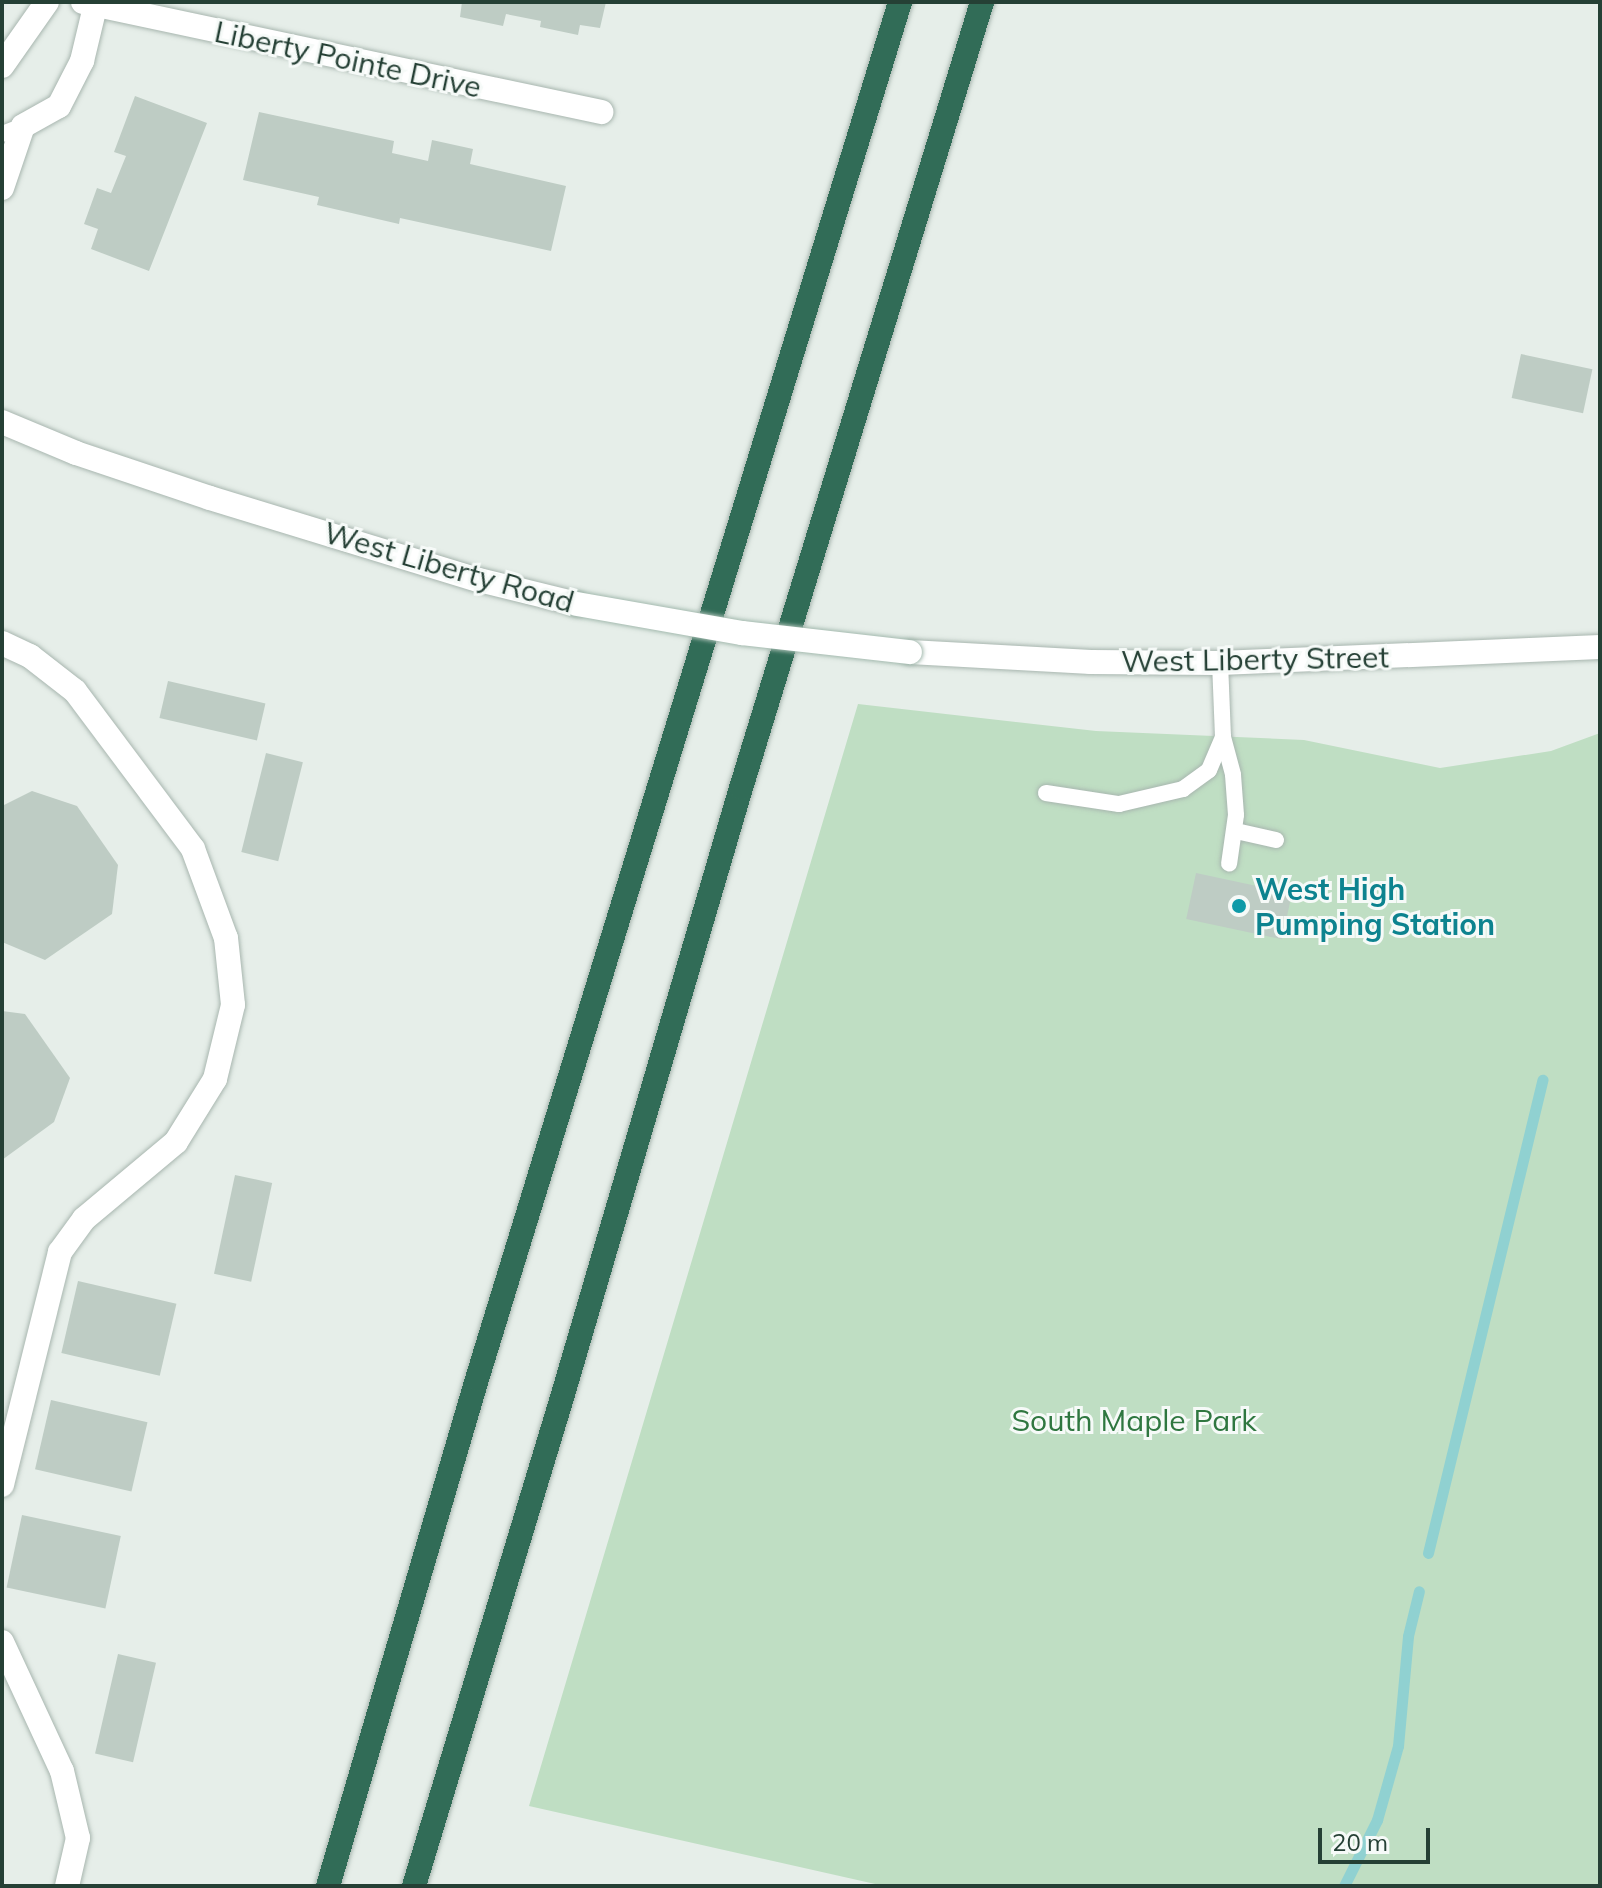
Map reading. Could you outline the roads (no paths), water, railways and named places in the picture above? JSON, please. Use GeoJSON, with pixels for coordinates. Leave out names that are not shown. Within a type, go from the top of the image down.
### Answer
{"type":"FeatureCollection","features":[{"type":"Feature","properties":{"kind":"highway"},"geometry":{"type":"LineString","coordinates":[[328,1886],[482,1364],[900,2]]}},
{"type":"Feature","properties":{"kind":"highway"},"geometry":{"type":"LineString","coordinates":[[414,1886],[566,1385],[741,788],[982,2]]}},
{"type":"Feature","properties":{"kind":"street"},"geometry":{"type":"LineString","coordinates":[[2,66],[47,2]]}},
{"type":"Feature","properties":{"kind":"street","name":"Liberty Pointe Drive"},"geometry":{"type":"LineString","coordinates":[[2,188],[13,130],[59,106],[82,61],[89,4],[601,112]]}},
{"type":"Feature","properties":{"kind":"street","name":"West Liberty Road"},"geometry":{"type":"LineString","coordinates":[[2,422],[76,453],[210,498],[479,580],[577,604],[742,633],[910,652]]}},
{"type":"Feature","properties":{"kind":"street"},"geometry":{"type":"LineString","coordinates":[[2,643],[30,656],[75,691],[193,849],[226,938],[233,1005],[215,1079],[176,1142],[84,1219],[60,1252],[2,1485]]}},
{"type":"Feature","properties":{"kind":"street","name":"West Liberty Street"},"geometry":{"type":"LineString","coordinates":[[910,652],[1091,662],[1220,663],[1600,647]]}},
{"type":"Feature","properties":{"kind":"street"},"geometry":{"type":"LineString","coordinates":[[2,1642],[62,1771],[78,1838],[67,1886]]}},
{"type":"Feature","properties":{"kind":"lane"},"geometry":{"type":"LineString","coordinates":[[1220,663],[1223,737],[1233,775],[1236,831],[1229,864]]}},
{"type":"Feature","properties":{"kind":"lane"},"geometry":{"type":"LineString","coordinates":[[1046,793],[1119,804],[1183,789],[1209,770],[1223,737]]}},
{"type":"Feature","properties":{"kind":"lane"},"geometry":{"type":"LineString","coordinates":[[1236,831],[1276,840]]}},
{"type":"Feature","properties":{"kind":"waterway"},"geometry":{"type":"LineString","coordinates":[[1428,1553],[1542,1080]]}},
{"type":"Feature","properties":{"kind":"waterway"},"geometry":{"type":"LineString","coordinates":[[1344,1886],[1377,1820],[1398,1746],[1408,1636],[1419,1591]]}},
{"type":"Feature","properties":{"kind":"place","name":"West High Pumping Station"},"geometry":{"type":"Point","coordinates":[1239,906]}},
{"type":"Feature","properties":{"kind":"park label","name":"South Maple Park"},"geometry":{"type":"Point","coordinates":[1134,1420]}}]}
